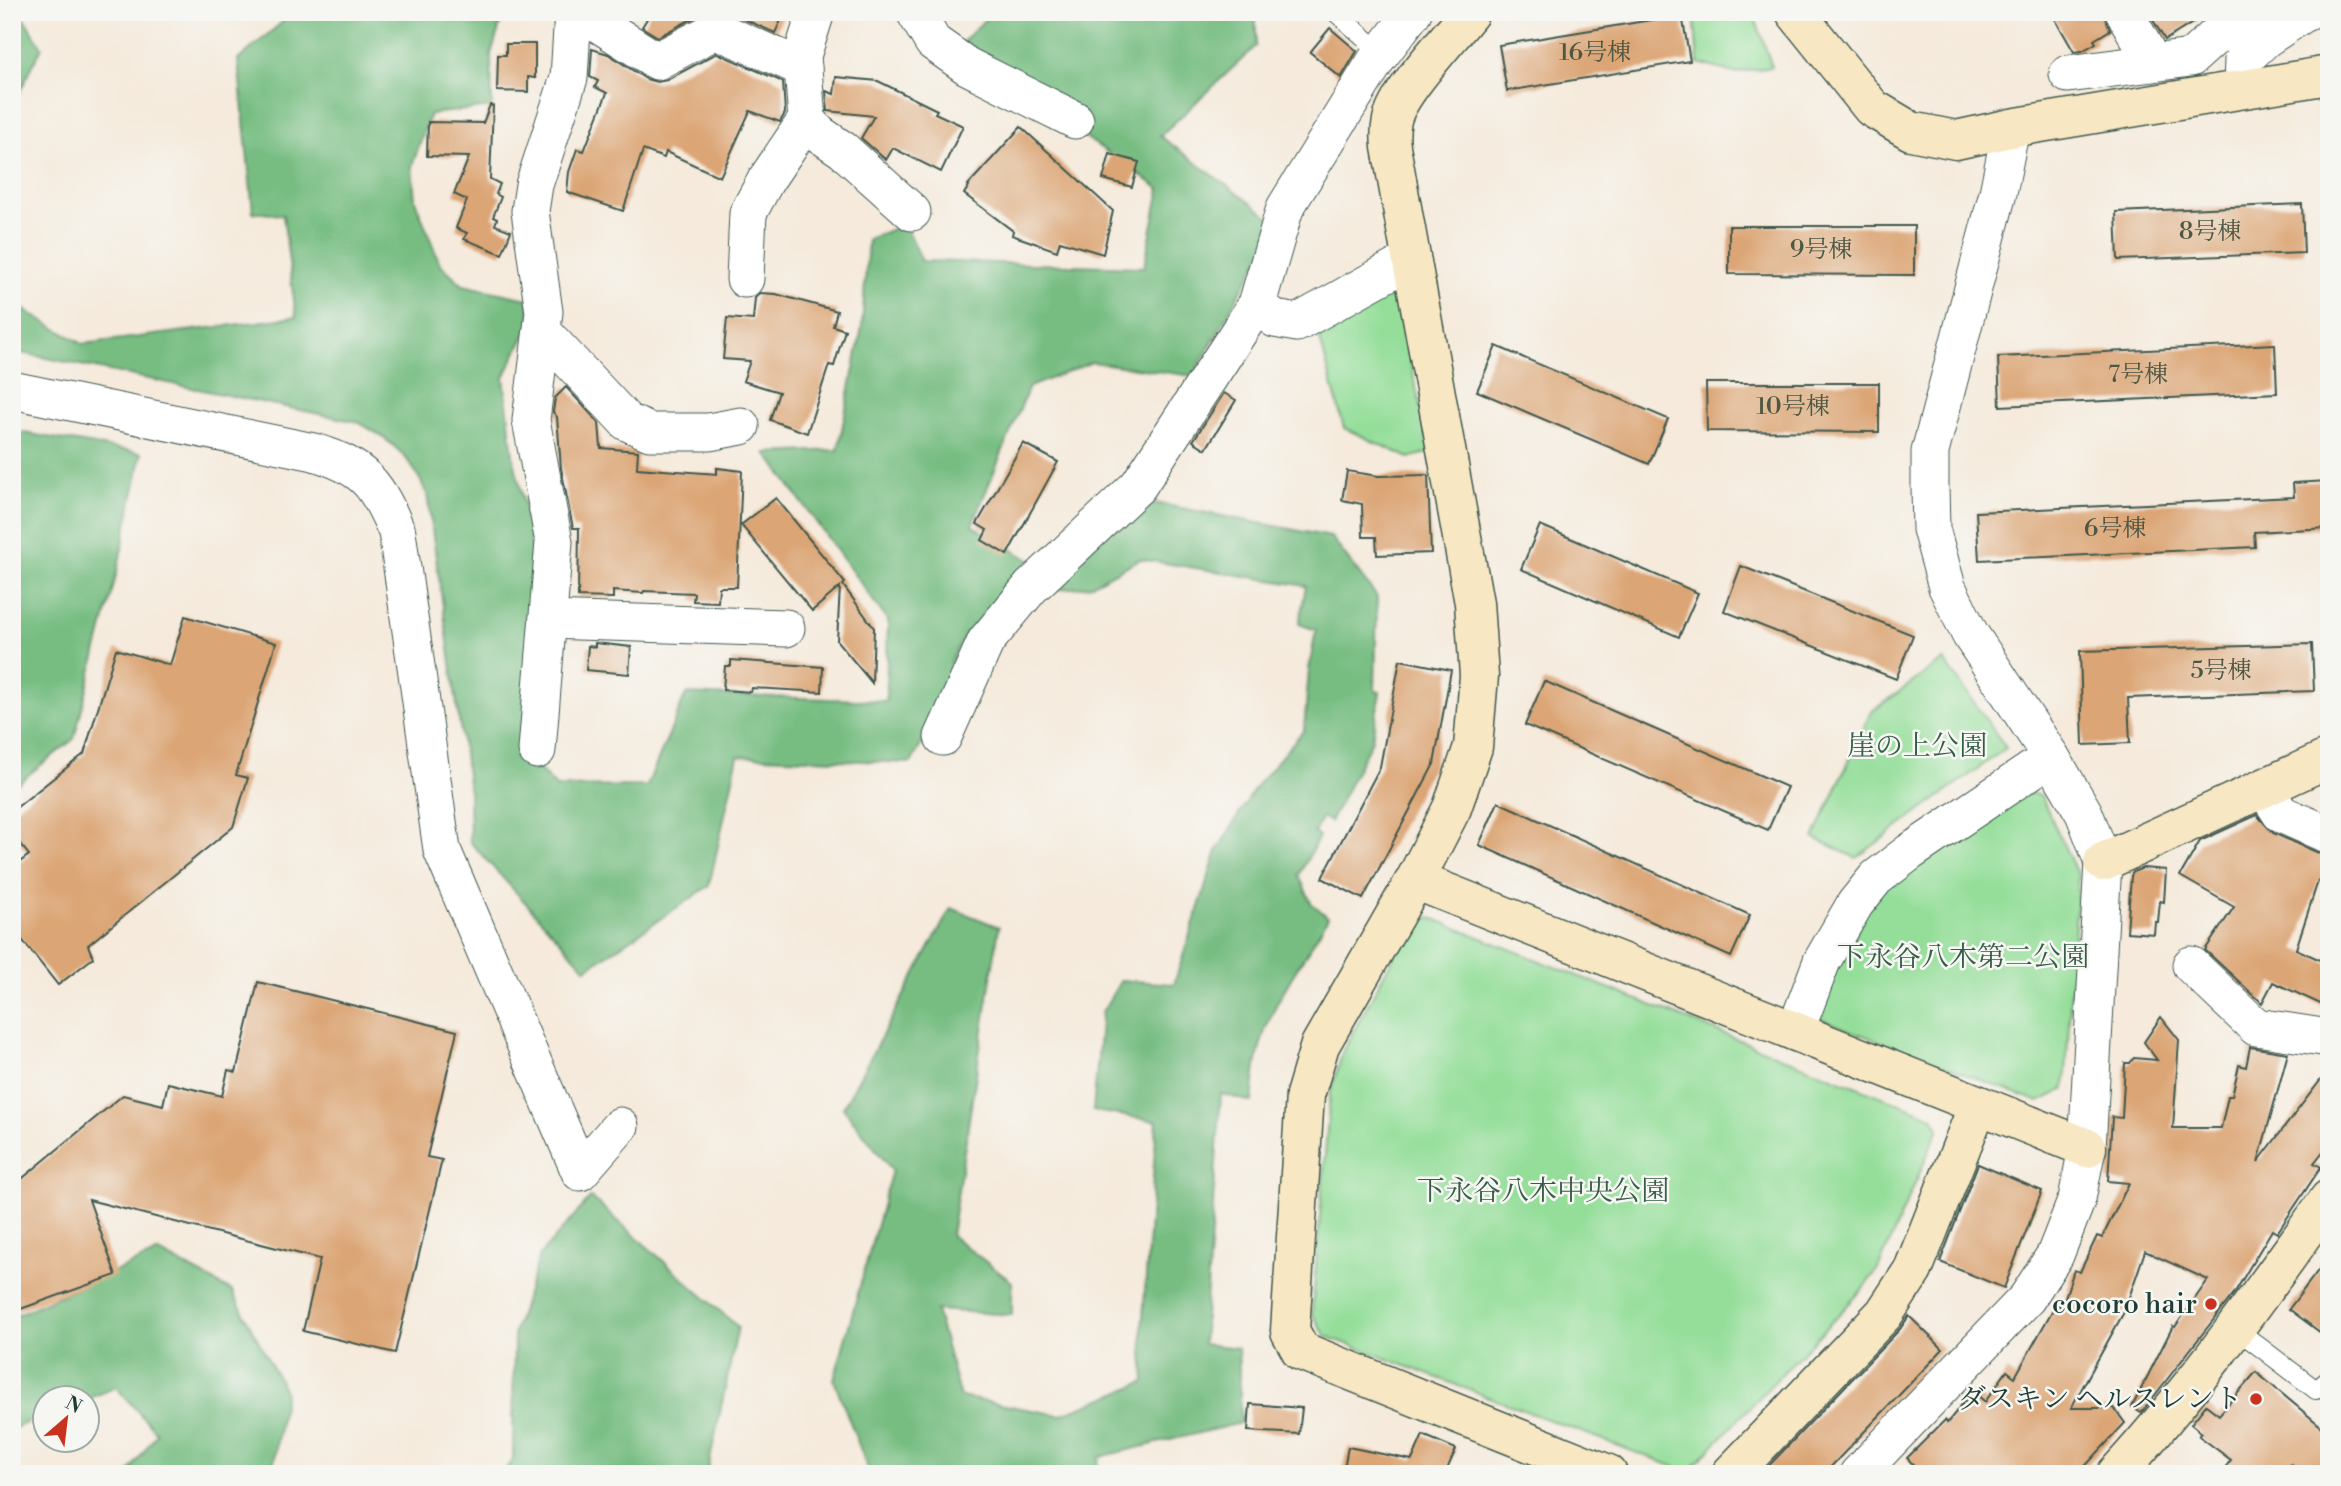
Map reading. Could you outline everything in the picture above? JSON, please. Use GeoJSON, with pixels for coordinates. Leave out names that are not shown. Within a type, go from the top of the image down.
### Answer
{"type":"FeatureCollection","features":[{"type":"Feature","properties":{"kind":"street"},"geometry":{"type":"LineString","coordinates":[[537,750],[554,542],[531,420],[544,312],[530,211],[534,185],[569,78],[573,12]]}},
{"type":"Feature","properties":{"kind":"street"},"geometry":{"type":"LineString","coordinates":[[580,12],[657,61],[716,30],[803,68]]}},
{"type":"Feature","properties":{"kind":"street"},"geometry":{"type":"LineString","coordinates":[[816,12],[802,56],[807,119],[818,133],[843,150],[912,212]]}},
{"type":"Feature","properties":{"kind":"street"},"geometry":{"type":"LineString","coordinates":[[915,12],[933,42],[967,66],[1075,120]]}},
{"type":"Feature","properties":{"kind":"street"},"geometry":{"type":"LineString","coordinates":[[943,737],[986,641],[1031,587],[1139,486],[1258,304],[1285,208],[1382,53],[1413,12]]}},
{"type":"Feature","properties":{"kind":"street"},"geometry":{"type":"LineString","coordinates":[[1470,12],[1407,90],[1392,117],[1391,147],[1474,603],[1479,676],[1473,747],[1452,808],[1415,880],[1320,1045],[1305,1095],[1290,1331],[1301,1351],[1608,1474]]}},
{"type":"Feature","properties":{"kind":"street"},"geometry":{"type":"LineString","coordinates":[[1795,12],[1872,108],[1911,131],[1956,139],[2329,75]]}},
{"type":"Feature","properties":{"kind":"street"},"geometry":{"type":"LineString","coordinates":[[2124,12],[2153,63]]}},
{"type":"Feature","properties":{"kind":"street"},"geometry":{"type":"LineString","coordinates":[[2068,74],[2191,58],[2242,12]]}},
{"type":"Feature","properties":{"kind":"street"},"geometry":{"type":"LineString","coordinates":[[2242,89],[2243,60],[2265,39],[2306,12]]}},
{"type":"Feature","properties":{"kind":"street"},"geometry":{"type":"LineString","coordinates":[[745,279],[748,213],[766,180],[807,119]]}},
{"type":"Feature","properties":{"kind":"street"},"geometry":{"type":"LineString","coordinates":[[1858,1474],[2035,1287],[2055,1255],[2077,1199],[2087,1149],[2103,862],[2084,813],[2051,757],[1970,634],[1947,587],[1931,528],[1930,452],[1998,193],[2011,128]]}},
{"type":"Feature","properties":{"kind":"street"},"geometry":{"type":"LineString","coordinates":[[1258,304],[1275,318],[1297,323],[1410,260]]}},
{"type":"Feature","properties":{"kind":"street"},"geometry":{"type":"LineString","coordinates":[[542,331],[626,422],[650,432],[709,432],[741,426]]}},
{"type":"Feature","properties":{"kind":"street"},"geometry":{"type":"LineString","coordinates":[[12,390],[314,452],[342,460],[367,477],[385,505],[397,532],[442,850],[580,1172],[620,1126]]}},
{"type":"Feature","properties":{"kind":"street"},"geometry":{"type":"LineString","coordinates":[[548,620],[786,628]]}},
{"type":"Feature","properties":{"kind":"street"},"geometry":{"type":"LineString","coordinates":[[1795,1032],[1822,961],[1855,904],[1876,878],[2051,757]]}},
{"type":"Feature","properties":{"kind":"street"},"geometry":{"type":"LineString","coordinates":[[2103,862],[2329,758]]}},
{"type":"Feature","properties":{"kind":"street"},"geometry":{"type":"LineString","coordinates":[[2264,788],[2281,814],[2329,835]]}},
{"type":"Feature","properties":{"kind":"street"},"geometry":{"type":"LineString","coordinates":[[1415,880],[2087,1149]]}},
{"type":"Feature","properties":{"kind":"street"},"geometry":{"type":"LineString","coordinates":[[2191,965],[2256,1027],[2329,1038]]}},
{"type":"Feature","properties":{"kind":"street"},"geometry":{"type":"LineString","coordinates":[[1731,1474],[1884,1314],[1913,1270],[1978,1105]]}},
{"type":"Feature","properties":{"kind":"street"},"geometry":{"type":"LineString","coordinates":[[2116,1474],[2183,1397],[2329,1199]]}},
{"type":"Feature","properties":{"kind":"lane"},"geometry":{"type":"LineString","coordinates":[[1335,12],[1382,53]]}},
{"type":"Feature","properties":{"kind":"lane"},"geometry":{"type":"LineString","coordinates":[[2235,1328],[2316,1390],[2329,1380]]}},
{"type":"Feature","properties":{"kind":"green space"},"geometry":{"type":"Polygon","coordinates":[[[12,12],[20,12],[42,47],[12,107],[12,12]]]}},
{"type":"Feature","properties":{"kind":"green space"},"geometry":{"type":"Polygon","coordinates":[[[294,12],[504,12],[491,54],[492,107],[430,114],[412,166],[415,200],[440,264],[463,285],[528,299],[531,323],[504,377],[513,456],[535,571],[530,759],[556,787],[647,786],[686,694],[886,701],[888,621],[766,453],[838,450],[862,327],[868,239],[905,224],[922,261],[1144,267],[1160,189],[957,48],[992,12],[1108,12],[1129,25],[1144,12],[1256,12],[1256,46],[1160,136],[1279,224],[1193,376],[1092,362],[1029,387],[972,525],[1033,562],[1093,525],[1156,503],[1331,537],[1377,597],[1375,691],[1380,692],[1372,740],[1330,822],[1322,817],[1314,833],[1319,837],[1299,875],[1311,903],[1328,917],[1269,1021],[1259,1053],[1252,1102],[1221,1094],[1203,1344],[1238,1348],[1241,1423],[1099,1457],[1096,1474],[870,1474],[834,1380],[892,1170],[843,1108],[951,908],[999,927],[951,1235],[1012,1282],[1012,1315],[936,1310],[960,1397],[1060,1415],[1145,1382],[1142,1332],[1157,1121],[1093,1111],[1102,1012],[1121,980],[1174,984],[1217,851],[1256,786],[1304,730],[1309,670],[1316,630],[1299,624],[1306,586],[1140,559],[1089,586],[1018,594],[979,639],[966,633],[950,663],[959,677],[911,763],[738,756],[709,886],[586,969],[470,842],[469,790],[427,494],[400,451],[358,422],[12,351],[12,303],[83,344],[296,317],[283,215],[253,212],[238,60],[294,12]]]}},
{"type":"Feature","properties":{"kind":"green space"},"geometry":{"type":"Polygon","coordinates":[[[1694,12],[1753,12],[1772,67],[1734,73],[1698,63],[1694,12]]]}},
{"type":"Feature","properties":{"kind":"green space"},"geometry":{"type":"Polygon","coordinates":[[[1395,291],[1430,452],[1409,458],[1344,428],[1317,328],[1395,291]]]}},
{"type":"Feature","properties":{"kind":"green space"},"geometry":{"type":"Polygon","coordinates":[[[12,431],[142,453],[117,572],[74,739],[12,788],[12,431]]]}},
{"type":"Feature","properties":{"kind":"green space","name":"崖の上公園"},"geometry":{"type":"Polygon","coordinates":[[[1944,660],[2006,748],[1856,858],[1814,838],[1871,712],[1944,660]]]}},
{"type":"Feature","properties":{"kind":"green space","name":"下永谷八木第二公園"},"geometry":{"type":"Polygon","coordinates":[[[2017,790],[2041,796],[2078,876],[2065,1089],[2039,1102],[1812,1016],[1881,882],[2017,790]]]}},
{"type":"Feature","properties":{"kind":"green space","name":"下永谷八木中央公園"},"geometry":{"type":"Polygon","coordinates":[[[1429,917],[1933,1117],[1939,1128],[1878,1269],[1861,1291],[1688,1472],[1326,1336],[1312,1314],[1330,1094],[1343,1051],[1411,924],[1429,917]]]}},
{"type":"Feature","properties":{"kind":"green space"},"geometry":{"type":"Polygon","coordinates":[[[591,1197],[738,1327],[707,1474],[502,1474],[513,1459],[514,1332],[540,1255],[591,1197]]]}},
{"type":"Feature","properties":{"kind":"green space"},"geometry":{"type":"Polygon","coordinates":[[[159,1252],[232,1291],[285,1391],[272,1474],[128,1474],[157,1433],[116,1387],[102,1393],[102,1384],[32,1384],[32,1421],[12,1429],[12,1317],[159,1252]]]}},
{"type":"Feature","properties":{"kind":"building"},"geometry":{"type":"Polygon","coordinates":[[[651,12],[705,12],[658,37],[642,27],[651,12]]]}},
{"type":"Feature","properties":{"kind":"building"},"geometry":{"type":"Polygon","coordinates":[[[728,12],[785,12],[775,33],[728,12]]]}},
{"type":"Feature","properties":{"kind":"building"},"geometry":{"type":"Polygon","coordinates":[[[2051,12],[2103,12],[2110,30],[2094,40],[2096,43],[2082,51],[2074,52],[2051,12]]]}},
{"type":"Feature","properties":{"kind":"building"},"geometry":{"type":"Polygon","coordinates":[[[2148,12],[2210,12],[2165,40],[2148,12]]]}},
{"type":"Feature","properties":{"kind":"building"},"geometry":{"type":"Polygon","coordinates":[[[1682,15],[1690,61],[1507,91],[1499,45],[1682,15]]]}},
{"type":"Feature","properties":{"kind":"building"},"geometry":{"type":"Polygon","coordinates":[[[1330,28],[1357,51],[1341,78],[1310,52],[1330,28]]]}},
{"type":"Feature","properties":{"kind":"building"},"geometry":{"type":"Polygon","coordinates":[[[506,44],[535,44],[535,78],[528,77],[528,92],[497,91],[498,55],[506,55],[506,44]]]}},
{"type":"Feature","properties":{"kind":"building"},"geometry":{"type":"Polygon","coordinates":[[[592,49],[608,54],[646,79],[657,82],[667,80],[717,53],[783,82],[785,113],[780,122],[750,111],[720,177],[666,152],[664,158],[643,150],[623,211],[567,192],[569,172],[577,149],[584,151],[607,93],[595,87],[598,81],[590,77],[592,49]]]}},
{"type":"Feature","properties":{"kind":"building"},"geometry":{"type":"Polygon","coordinates":[[[836,77],[878,81],[963,126],[941,172],[893,148],[886,160],[861,138],[874,116],[828,111],[826,91],[834,94],[836,77]]]}},
{"type":"Feature","properties":{"kind":"building"},"geometry":{"type":"Polygon","coordinates":[[[490,105],[493,106],[490,179],[500,184],[496,194],[501,197],[493,217],[497,219],[495,225],[511,231],[502,254],[464,239],[467,233],[456,228],[467,200],[454,194],[469,157],[427,156],[428,122],[483,123],[490,105]]]}},
{"type":"Feature","properties":{"kind":"building"},"geometry":{"type":"Polygon","coordinates":[[[1021,127],[1113,211],[1103,254],[1060,241],[1057,251],[1012,235],[1013,231],[964,194],[968,185],[1021,127]]]}},
{"type":"Feature","properties":{"kind":"building"},"geometry":{"type":"Polygon","coordinates":[[[1110,154],[1139,162],[1132,187],[1103,179],[1110,154]]]}},
{"type":"Feature","properties":{"kind":"building"},"geometry":{"type":"Polygon","coordinates":[[[2302,204],[2304,253],[2118,260],[2116,212],[2302,204]]]}},
{"type":"Feature","properties":{"kind":"building"},"geometry":{"type":"Polygon","coordinates":[[[1729,226],[1914,226],[1914,275],[1729,274],[1729,226]]]}},
{"type":"Feature","properties":{"kind":"building"},"geometry":{"type":"Polygon","coordinates":[[[760,293],[776,294],[837,311],[833,326],[845,330],[834,366],[829,365],[807,433],[770,420],[779,392],[743,381],[750,361],[723,359],[727,318],[753,320],[755,298],[760,293]]]}},
{"type":"Feature","properties":{"kind":"building"},"geometry":{"type":"Polygon","coordinates":[[[2275,344],[2277,393],[2000,406],[1998,357],[2275,344]]]}},
{"type":"Feature","properties":{"kind":"building"},"geometry":{"type":"Polygon","coordinates":[[[1496,346],[1668,419],[1649,464],[1477,391],[1496,346]]]}},
{"type":"Feature","properties":{"kind":"building"},"geometry":{"type":"Polygon","coordinates":[[[1706,383],[1879,383],[1879,432],[1707,431],[1706,383]]]}},
{"type":"Feature","properties":{"kind":"building"},"geometry":{"type":"Polygon","coordinates":[[[566,387],[599,423],[601,448],[638,451],[637,468],[717,474],[717,468],[742,471],[737,587],[719,587],[718,602],[693,601],[694,593],[644,591],[613,591],[613,598],[578,597],[579,528],[573,528],[561,468],[557,417],[553,412],[555,398],[566,387]]]}},
{"type":"Feature","properties":{"kind":"building"},"geometry":{"type":"Polygon","coordinates":[[[1224,393],[1236,400],[1206,449],[1193,441],[1224,393]]]}},
{"type":"Feature","properties":{"kind":"building"},"geometry":{"type":"Polygon","coordinates":[[[1023,443],[1058,462],[1007,555],[982,540],[987,530],[977,524],[1023,443]]]}},
{"type":"Feature","properties":{"kind":"building"},"geometry":{"type":"Polygon","coordinates":[[[1347,471],[1378,476],[1428,475],[1431,553],[1377,555],[1376,537],[1363,537],[1362,504],[1342,500],[1347,471]]]}},
{"type":"Feature","properties":{"kind":"building"},"geometry":{"type":"Polygon","coordinates":[[[2329,481],[2329,528],[2254,532],[2255,547],[1979,560],[1976,512],[2294,497],[2293,483],[2329,481]]]}},
{"type":"Feature","properties":{"kind":"building"},"geometry":{"type":"Polygon","coordinates":[[[776,498],[845,583],[843,585],[874,628],[872,683],[837,641],[840,587],[812,611],[741,525],[776,498]]]}},
{"type":"Feature","properties":{"kind":"building"},"geometry":{"type":"Polygon","coordinates":[[[1540,525],[1698,593],[1679,637],[1521,569],[1540,525]]]}},
{"type":"Feature","properties":{"kind":"building"},"geometry":{"type":"Polygon","coordinates":[[[1741,566],[1913,635],[1896,679],[1724,611],[1741,566]]]}},
{"type":"Feature","properties":{"kind":"building"},"geometry":{"type":"Polygon","coordinates":[[[185,616],[276,643],[236,775],[248,778],[233,827],[88,945],[93,958],[58,985],[12,927],[12,868],[29,855],[12,834],[12,811],[84,754],[116,649],[170,665],[185,616]]]}},
{"type":"Feature","properties":{"kind":"building"},"geometry":{"type":"Polygon","coordinates":[[[595,643],[631,647],[629,674],[586,670],[588,646],[595,647],[595,643]]]}},
{"type":"Feature","properties":{"kind":"building"},"geometry":{"type":"Polygon","coordinates":[[[2312,644],[2314,691],[2128,698],[2130,743],[2083,745],[2080,651],[2312,644]]]}},
{"type":"Feature","properties":{"kind":"building"},"geometry":{"type":"Polygon","coordinates":[[[731,660],[823,667],[822,692],[752,688],[751,692],[723,690],[725,666],[731,666],[731,660]]]}},
{"type":"Feature","properties":{"kind":"building"},"geometry":{"type":"Polygon","coordinates":[[[1400,660],[1451,670],[1434,764],[1363,899],[1322,878],[1380,767],[1400,660]]]}},
{"type":"Feature","properties":{"kind":"building"},"geometry":{"type":"Polygon","coordinates":[[[1544,681],[1787,787],[1768,830],[1525,725],[1544,681]]]}},
{"type":"Feature","properties":{"kind":"building"},"geometry":{"type":"Polygon","coordinates":[[[1498,802],[1750,915],[1731,957],[1479,845],[1498,802]]]}},
{"type":"Feature","properties":{"kind":"building"},"geometry":{"type":"Polygon","coordinates":[[[2257,815],[2273,833],[2329,856],[2329,884],[2318,881],[2296,949],[2329,964],[2329,1008],[2273,982],[2262,1003],[2205,950],[2234,907],[2180,876],[2200,841],[2257,815]]]}},
{"type":"Feature","properties":{"kind":"building"},"geometry":{"type":"Polygon","coordinates":[[[2143,868],[2166,870],[2164,902],[2160,901],[2154,934],[2127,932],[2131,876],[2133,872],[2143,868]]]}},
{"type":"Feature","properties":{"kind":"building"},"geometry":{"type":"Polygon","coordinates":[[[258,982],[457,1031],[427,1157],[442,1160],[395,1353],[303,1331],[320,1259],[89,1200],[116,1275],[12,1312],[12,1187],[123,1095],[163,1105],[168,1083],[222,1096],[228,1070],[236,1072],[258,982]]]}},
{"type":"Feature","properties":{"kind":"building"},"geometry":{"type":"Polygon","coordinates":[[[2161,1017],[2179,1040],[2173,1128],[2221,1128],[2239,1065],[2246,1067],[2250,1047],[2288,1053],[2258,1162],[2329,1069],[2329,1144],[2314,1163],[2321,1167],[2277,1233],[2272,1230],[2235,1292],[2141,1413],[2132,1407],[2173,1326],[2175,1327],[2208,1280],[2145,1251],[2124,1312],[2071,1408],[2114,1408],[2125,1423],[2078,1474],[1922,1474],[1907,1458],[1945,1420],[1947,1423],[1973,1391],[1985,1402],[2007,1371],[2015,1377],[2056,1304],[2062,1307],[2074,1270],[2080,1272],[2097,1236],[2102,1238],[2129,1183],[2108,1181],[2112,1117],[2122,1118],[2125,1063],[2130,1063],[2134,1058],[2157,1060],[2144,1042],[2161,1017]]]}},
{"type":"Feature","properties":{"kind":"building"},"geometry":{"type":"Polygon","coordinates":[[[1978,1164],[2042,1191],[2004,1288],[1940,1262],[1978,1164]]]}},
{"type":"Feature","properties":{"kind":"building"},"geometry":{"type":"Polygon","coordinates":[[[2329,1256],[2329,1339],[2289,1309],[2329,1256]]]}},
{"type":"Feature","properties":{"kind":"building"},"geometry":{"type":"Polygon","coordinates":[[[1909,1316],[1943,1349],[1824,1474],[1761,1474],[1900,1329],[1909,1316]]]}},
{"type":"Feature","properties":{"kind":"building"},"geometry":{"type":"Polygon","coordinates":[[[2256,1372],[2329,1433],[2329,1474],[2304,1474],[2291,1464],[2283,1474],[2220,1474],[2231,1460],[2199,1436],[2202,1433],[2191,1424],[2206,1405],[2219,1415],[2256,1372]]]}},
{"type":"Feature","properties":{"kind":"building"},"geometry":{"type":"Polygon","coordinates":[[[1250,1404],[1302,1408],[1299,1434],[1248,1431],[1250,1404]]]}},
{"type":"Feature","properties":{"kind":"building"},"geometry":{"type":"Polygon","coordinates":[[[1423,1435],[1456,1449],[1445,1474],[1343,1474],[1348,1447],[1412,1460],[1423,1435]]]}},
{"type":"Feature","properties":{"kind":"place","name":"cocoro hair"},"geometry":{"type":"Point","coordinates":[2211,1304]}},
{"type":"Feature","properties":{"kind":"place","name":"ダスキン ヘルスレント"},"geometry":{"type":"Point","coordinates":[2256,1399]}}]}
